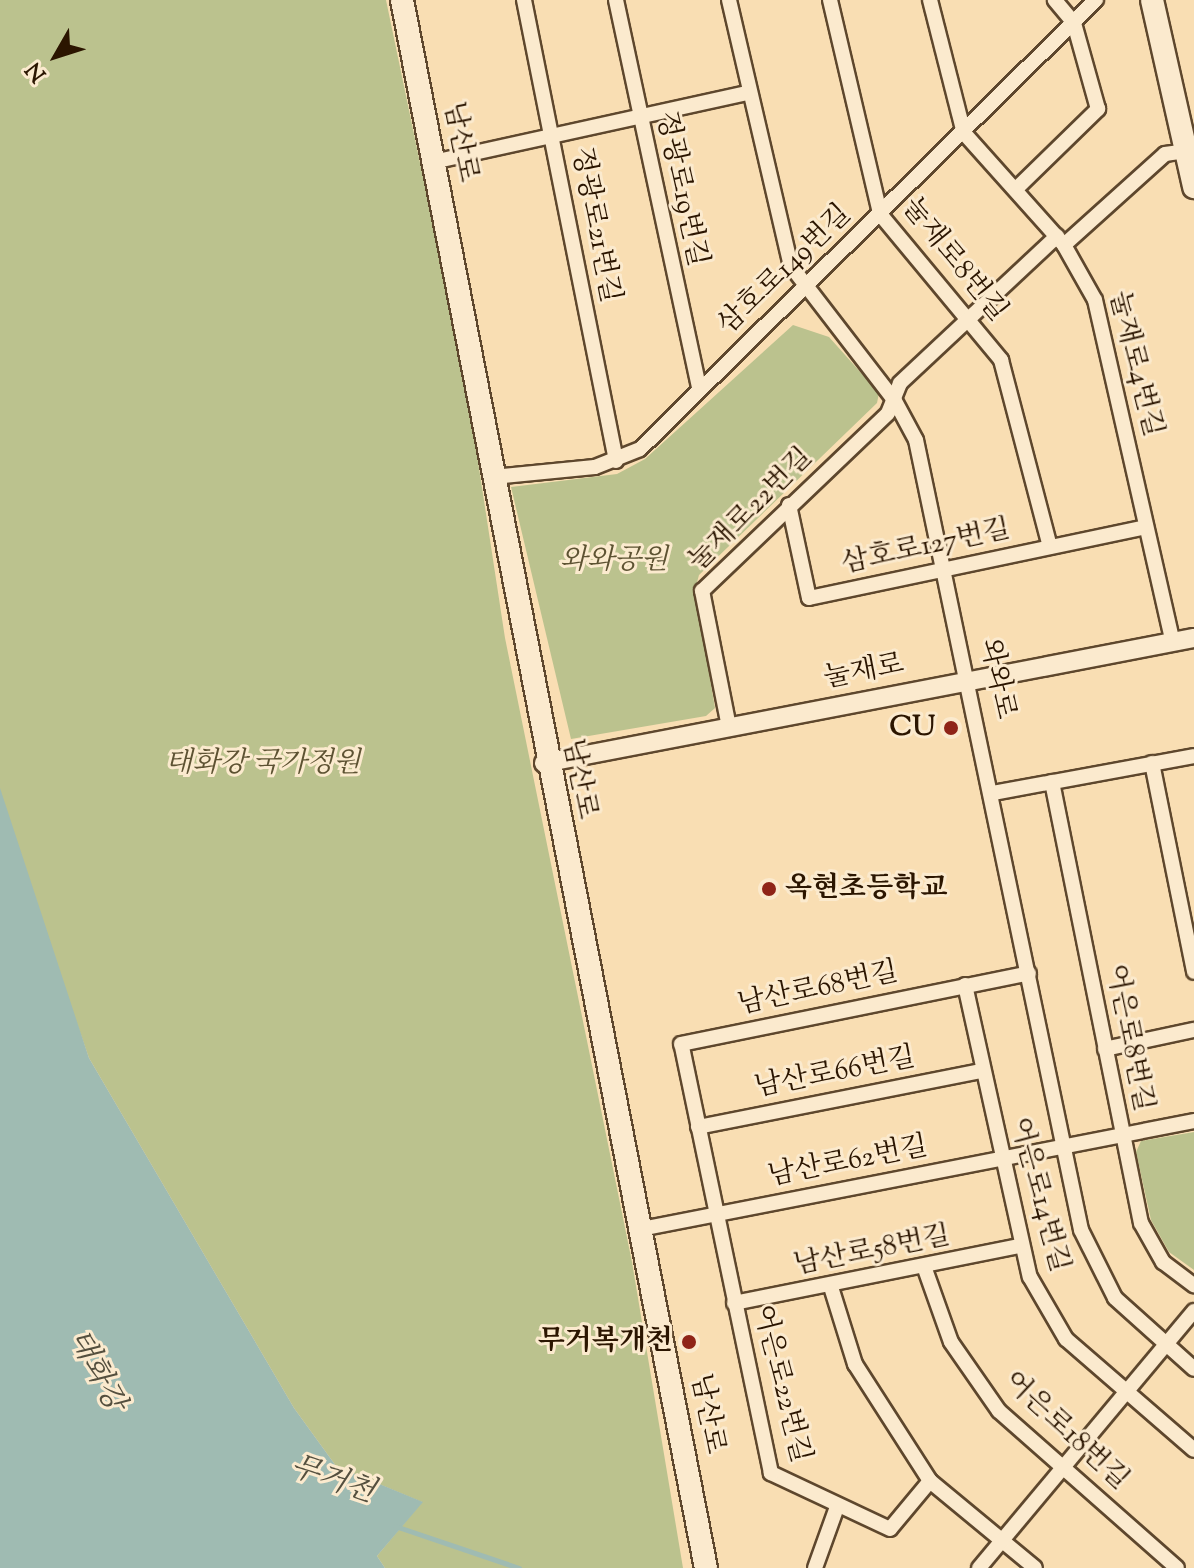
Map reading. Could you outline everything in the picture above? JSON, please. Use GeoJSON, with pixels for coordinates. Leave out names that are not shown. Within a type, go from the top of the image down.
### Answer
{"type":"FeatureCollection","features":[{"type":"Feature","properties":{"kind":"main road","name":"남산로"},"geometry":{"type":"LineString","coordinates":[[402,0],[544,763],[641,1229],[706,1568]]}},
{"type":"Feature","properties":{"kind":"main road"},"geometry":{"type":"LineString","coordinates":[[1152,0],[1194,187]]}},
{"type":"Feature","properties":{"kind":"street","name":"정광로21번길"},"geometry":{"type":"LineString","coordinates":[[524,0],[616,461]]}},
{"type":"Feature","properties":{"kind":"street","name":"정광로19번길"},"geometry":{"type":"LineString","coordinates":[[616,0],[699,388]]}},
{"type":"Feature","properties":{"kind":"street","name":"와와로"},"geometry":{"type":"LineString","coordinates":[[729,0],[748,93],[803,290],[895,401],[916,440],[971,680],[1064,1146],[1097,1269],[1164,1344],[1194,1369]]}},
{"type":"Feature","properties":{"kind":"street","name":"눌재로8번길"},"geometry":{"type":"LineString","coordinates":[[830,0],[880,214],[969,319],[1012,383],[1050,547]]}},
{"type":"Feature","properties":{"kind":"street","name":"눌재로4번길"},"geometry":{"type":"LineString","coordinates":[[930,0],[964,133],[1060,240],[1095,300],[1173,642]]}},
{"type":"Feature","properties":{"kind":"street"},"geometry":{"type":"LineString","coordinates":[[1016,189],[1098,109],[1074,23],[1055,0]]}},
{"type":"Feature","properties":{"kind":"street","name":"삼호로149번길"},"geometry":{"type":"LineString","coordinates":[[493,477],[616,461],[640,449],[1096,0]]}},
{"type":"Feature","properties":{"kind":"street"},"geometry":{"type":"LineString","coordinates":[[433,162],[748,93]]}},
{"type":"Feature","properties":{"kind":"street","name":"눌재로22번길"},"geometry":{"type":"LineString","coordinates":[[729,727],[702,591],[895,401],[900,383],[969,319],[1165,154],[1186,151]]}},
{"type":"Feature","properties":{"kind":"street","name":"삼호로127번길"},"geometry":{"type":"LineString","coordinates":[[789,505],[809,598],[1146,527]]}},
{"type":"Feature","properties":{"kind":"street","name":"눌재로"},"geometry":{"type":"LineString","coordinates":[[544,763],[1194,638]]}},
{"type":"Feature","properties":{"kind":"street"},"geometry":{"type":"LineString","coordinates":[[993,793],[1194,756]]}},
{"type":"Feature","properties":{"kind":"street"},"geometry":{"type":"LineString","coordinates":[[1152,763],[1194,972]]}},
{"type":"Feature","properties":{"kind":"street","name":"어은로8번길"},"geometry":{"type":"LineString","coordinates":[[1052,782],[1141,1223],[1163,1262],[1194,1285]]}},
{"type":"Feature","properties":{"kind":"street","name":"남산로68번길"},"geometry":{"type":"LineString","coordinates":[[681,1044],[1029,973]]}},
{"type":"Feature","properties":{"kind":"street","name":"어은로14번길"},"geometry":{"type":"LineString","coordinates":[[965,985],[1020,1246],[1066,1339],[1194,1450]]}},
{"type":"Feature","properties":{"kind":"street"},"geometry":{"type":"LineString","coordinates":[[1105,1049],[1194,1030]]}},
{"type":"Feature","properties":{"kind":"street","name":"어은로22번길"},"geometry":{"type":"LineString","coordinates":[[681,1044],[771,1473],[837,1507],[890,1529],[930,1481]]}},
{"type":"Feature","properties":{"kind":"street","name":"남산로66번길"},"geometry":{"type":"LineString","coordinates":[[698,1127],[982,1071]]}},
{"type":"Feature","properties":{"kind":"street","name":"남산로62번길"},"geometry":{"type":"LineString","coordinates":[[641,1229],[1194,1121]]}},
{"type":"Feature","properties":{"kind":"street","name":"남산로58번길"},"geometry":{"type":"LineString","coordinates":[[734,1303],[925,1269],[1020,1246]]}},
{"type":"Feature","properties":{"kind":"street","name":"어은로18번길"},"geometry":{"type":"LineString","coordinates":[[925,1269],[944,1328],[983,1391],[1177,1568]]}},
{"type":"Feature","properties":{"kind":"street"},"geometry":{"type":"LineString","coordinates":[[831,1287],[855,1364],[930,1481],[1035,1568]]}},
{"type":"Feature","properties":{"kind":"street"},"geometry":{"type":"LineString","coordinates":[[979,1568],[1194,1311]]}},
{"type":"Feature","properties":{"kind":"street"},"geometry":{"type":"LineString","coordinates":[[815,1568],[837,1507]]}},
{"type":"Feature","properties":{"kind":"green space","name":"태화강 국가정원"},"geometry":{"type":"Polygon","coordinates":[[[0,0],[386,0],[466,383],[505,638],[632,1262],[683,1568],[385,1568],[377,1556],[422,1502],[336,1466],[294,1408],[89,1058],[0,802],[0,0]]]}},
{"type":"Feature","properties":{"kind":"green space","name":"와와공원"},"geometry":{"type":"Polygon","coordinates":[[[793,325],[829,337],[879,393],[877,403],[699,575],[695,590],[715,708],[706,716],[571,739],[511,487],[617,474],[645,459],[793,325]]]}},
{"type":"Feature","properties":{"kind":"green space"},"geometry":{"type":"Polygon","coordinates":[[[1194,1132],[1194,1270],[1169,1252],[1151,1220],[1136,1152],[1141,1141],[1194,1132]]]}},
{"type":"Feature","properties":{"kind":"water","name":"태화강"},"geometry":{"type":"Polygon","coordinates":[[[0,788],[89,1058],[294,1408],[336,1466],[423,1502],[377,1556],[385,1568],[0,1568],[0,788]]]}},
{"type":"Feature","properties":{"kind":"waterway","name":"무거천"},"geometry":{"type":"LineString","coordinates":[[395,1526],[519,1568]]}},
{"type":"Feature","properties":{"kind":"place","name":"CU"},"geometry":{"type":"Point","coordinates":[951,728]}},
{"type":"Feature","properties":{"kind":"place","name":"옥현초등학교"},"geometry":{"type":"Point","coordinates":[769,889]}},
{"type":"Feature","properties":{"kind":"place","name":"무거복개천"},"geometry":{"type":"Point","coordinates":[689,1342]}}]}
